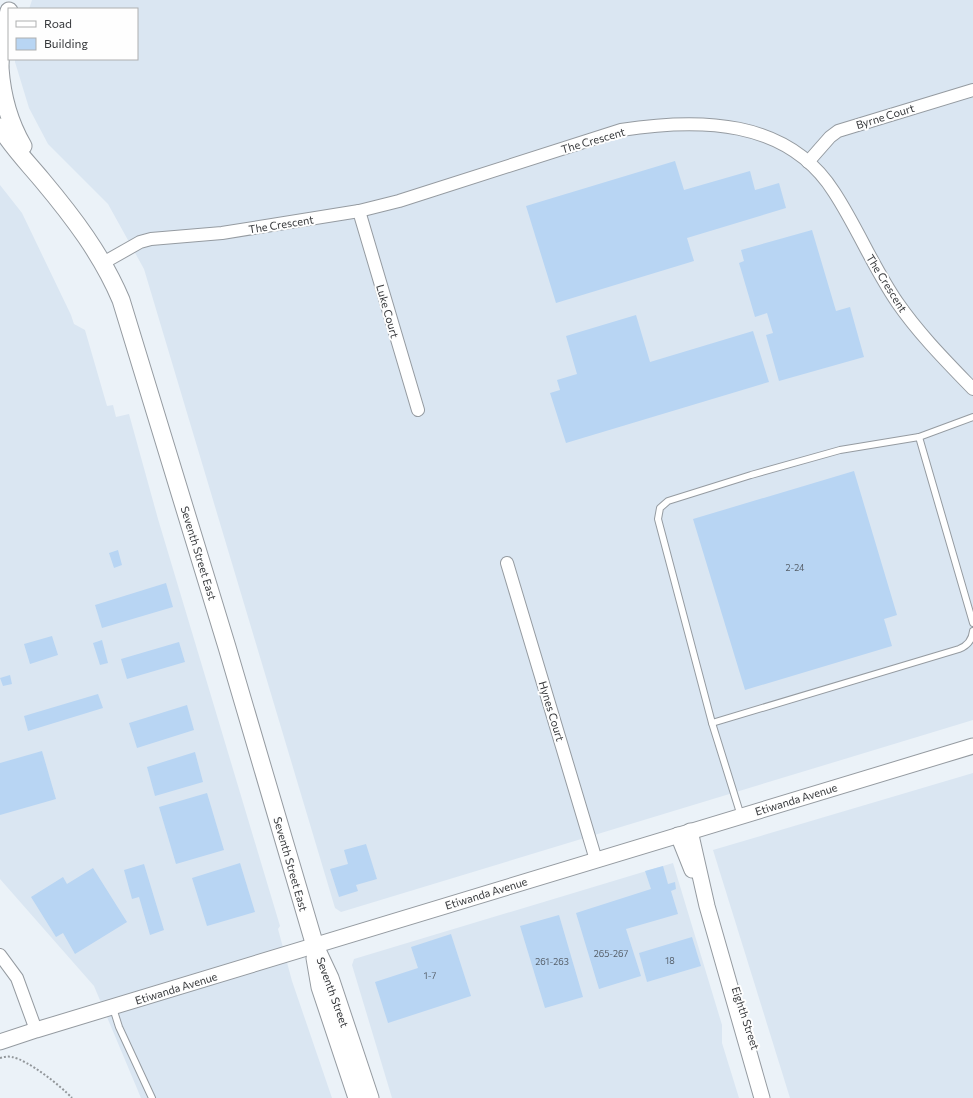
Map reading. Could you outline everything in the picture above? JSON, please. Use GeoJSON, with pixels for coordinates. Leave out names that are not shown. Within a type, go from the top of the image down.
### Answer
{"type":"FeatureCollection","features":[{"type":"Feature","properties":{"kind":"main road","name":"Seventh Street East"},"geometry":{"type":"LineString","coordinates":[[8,14],[1,43],[0,67],[2,90],[17,136],[42,180]]}},
{"type":"Feature","properties":{"kind":"main road","name":"Seventh Street East"},"geometry":{"type":"LineString","coordinates":[[0,127],[14,150],[42,180],[73,220],[103,263],[118,293],[129,324],[315,946]]}},
{"type":"Feature","properties":{"kind":"main road","name":"Seventh Street"},"geometry":{"type":"LineString","coordinates":[[315,946],[315,968],[320,987],[357,1098]]}},
{"type":"Feature","properties":{"kind":"main road","name":"Seventh Street"},"geometry":{"type":"LineString","coordinates":[[315,946],[330,978],[370,1098]]}},
{"type":"Feature","properties":{"kind":"street","name":"Byrne Court"},"geometry":{"type":"LineString","coordinates":[[808,162],[830,137],[838,131],[973,90]]}},
{"type":"Feature","properties":{"kind":"street","name":"The Crescent"},"geometry":{"type":"LineString","coordinates":[[103,263],[140,242],[151,238],[222,233],[359,211],[428,192],[621,130],[655,125],[712,124],[735,127],[772,139],[791,149],[808,162],[834,191],[897,302],[919,332],[973,388]]}},
{"type":"Feature","properties":{"kind":"street","name":"Luke Court"},"geometry":{"type":"LineString","coordinates":[[359,211],[418,410]]}},
{"type":"Feature","properties":{"kind":"street","name":"Hynes Court"},"geometry":{"type":"LineString","coordinates":[[508,563],[596,860]]}},
{"type":"Feature","properties":{"kind":"street","name":"Etiwanda Avenue"},"geometry":{"type":"LineString","coordinates":[[0,1042],[973,746]]}},
{"type":"Feature","properties":{"kind":"street","name":"Eighth Street"},"geometry":{"type":"LineString","coordinates":[[684,833],[717,939],[730,992],[762,1098]]}},
{"type":"Feature","properties":{"kind":"street","name":"Eighth Street"},"geometry":{"type":"LineString","coordinates":[[717,939],[743,1004],[772,1098]]}},
{"type":"Feature","properties":{"kind":"street"},"geometry":{"type":"LineString","coordinates":[[0,955],[17,978],[36,1030]]}},
{"type":"Feature","properties":{"kind":"lane"},"geometry":{"type":"LineString","coordinates":[[741,816],[712,723],[658,519],[660,508],[668,501],[751,475],[840,450],[920,437],[973,417]]}},
{"type":"Feature","properties":{"kind":"lane"},"geometry":{"type":"LineString","coordinates":[[920,437],[973,623]]}},
{"type":"Feature","properties":{"kind":"lane"},"geometry":{"type":"LineString","coordinates":[[712,723],[959,649],[966,646],[972,636],[973,631]]}},
{"type":"Feature","properties":{"kind":"lane"},"geometry":{"type":"LineString","coordinates":[[112,1007],[119,1027],[152,1098]]}},
{"type":"Feature","properties":{"kind":"path"},"geometry":{"type":"LineString","coordinates":[[0,1058],[8,1057],[19,1059],[43,1075],[72,1098]]}},
{"type":"Feature","properties":{"kind":"shaded area"},"geometry":{"type":"Polygon","coordinates":[[[32,0],[973,0],[973,720],[341,912],[335,908],[144,269],[108,204],[48,144],[29,108],[15,62],[15,60],[138,60],[138,8],[29,8],[32,0]]]}},
{"type":"Feature","properties":{"kind":"shaded area"},"geometry":{"type":"Polygon","coordinates":[[[0,185],[22,213],[74,324],[85,330],[107,406],[113,405],[116,417],[129,414],[158,519],[280,926],[278,929],[292,981],[332,1098],[141,1098],[94,986],[0,879],[0,185]]]}},
{"type":"Feature","properties":{"kind":"shaded area"},"geometry":{"type":"Polygon","coordinates":[[[973,773],[973,1098],[790,1098],[713,850],[973,773]]]}},
{"type":"Feature","properties":{"kind":"shaded area"},"geometry":{"type":"Polygon","coordinates":[[[673,863],[722,1025],[722,1043],[739,1098],[392,1098],[352,965],[354,959],[673,863]]]}},
{"type":"Feature","properties":{"kind":"building"},"geometry":{"type":"Polygon","coordinates":[[[675,161],[684,190],[750,171],[755,190],[779,183],[786,208],[687,238],[694,261],[556,303],[526,206],[675,161]]]}},
{"type":"Feature","properties":{"kind":"building"},"geometry":{"type":"Polygon","coordinates":[[[812,230],[836,311],[850,307],[864,357],[779,381],[766,335],[773,333],[767,313],[755,317],[739,263],[744,261],[741,250],[812,230]]]}},
{"type":"Feature","properties":{"kind":"building"},"geometry":{"type":"Polygon","coordinates":[[[636,315],[650,362],[753,331],[769,382],[566,443],[550,393],[560,390],[557,380],[577,374],[566,336],[636,315]]]}},
{"type":"Feature","properties":{"kind":"building"},"geometry":{"type":"Polygon","coordinates":[[[854,471],[897,615],[884,619],[892,646],[745,690],[693,519],[854,471]]]}},
{"type":"Feature","properties":{"kind":"building"},"geometry":{"type":"Polygon","coordinates":[[[118,550],[122,565],[114,568],[109,553],[118,550]]]}},
{"type":"Feature","properties":{"kind":"building"},"geometry":{"type":"Polygon","coordinates":[[[166,583],[173,607],[102,628],[95,605],[166,583]]]}},
{"type":"Feature","properties":{"kind":"building"},"geometry":{"type":"Polygon","coordinates":[[[52,636],[58,655],[30,664],[24,644],[52,636]]]}},
{"type":"Feature","properties":{"kind":"building"},"geometry":{"type":"Polygon","coordinates":[[[102,640],[108,663],[100,665],[93,643],[102,640]]]}},
{"type":"Feature","properties":{"kind":"building"},"geometry":{"type":"Polygon","coordinates":[[[179,642],[185,662],[127,679],[121,659],[179,642]]]}},
{"type":"Feature","properties":{"kind":"building"},"geometry":{"type":"Polygon","coordinates":[[[10,675],[12,684],[3,686],[0,678],[10,675]]]}},
{"type":"Feature","properties":{"kind":"building"},"geometry":{"type":"Polygon","coordinates":[[[98,694],[103,708],[28,731],[24,716],[98,694]]]}},
{"type":"Feature","properties":{"kind":"building"},"geometry":{"type":"Polygon","coordinates":[[[187,705],[194,730],[137,748],[129,723],[187,705]]]}},
{"type":"Feature","properties":{"kind":"building"},"geometry":{"type":"Polygon","coordinates":[[[42,751],[56,799],[0,815],[0,763],[42,751]]]}},
{"type":"Feature","properties":{"kind":"building"},"geometry":{"type":"Polygon","coordinates":[[[195,752],[203,782],[155,796],[147,767],[195,752]]]}},
{"type":"Feature","properties":{"kind":"building"},"geometry":{"type":"Polygon","coordinates":[[[207,793],[224,850],[176,864],[159,807],[207,793]]]}},
{"type":"Feature","properties":{"kind":"building"},"geometry":{"type":"Polygon","coordinates":[[[366,844],[377,879],[356,885],[358,891],[339,897],[330,869],[348,864],[344,850],[366,844]]]}},
{"type":"Feature","properties":{"kind":"building"},"geometry":{"type":"Polygon","coordinates":[[[240,863],[255,912],[207,926],[192,878],[240,863]]]}},
{"type":"Feature","properties":{"kind":"building"},"geometry":{"type":"Polygon","coordinates":[[[144,864],[164,930],[150,935],[139,897],[132,899],[124,870],[144,864]]]}},
{"type":"Feature","properties":{"kind":"building"},"geometry":{"type":"Polygon","coordinates":[[[663,866],[668,884],[675,882],[676,889],[671,891],[678,914],[626,929],[641,976],[599,989],[576,913],[651,889],[645,871],[663,866]]]}},
{"type":"Feature","properties":{"kind":"building"},"geometry":{"type":"Polygon","coordinates":[[[93,868],[127,922],[75,954],[63,933],[56,937],[31,897],[63,877],[67,884],[93,868]]]}},
{"type":"Feature","properties":{"kind":"building"},"geometry":{"type":"Polygon","coordinates":[[[559,915],[583,997],[545,1008],[520,926],[559,915]]]}},
{"type":"Feature","properties":{"kind":"building"},"geometry":{"type":"Polygon","coordinates":[[[451,934],[471,996],[388,1023],[375,982],[418,968],[411,947],[451,934]]]}},
{"type":"Feature","properties":{"kind":"building"},"geometry":{"type":"Polygon","coordinates":[[[692,937],[701,966],[647,982],[639,953],[692,937]]]}}]}
